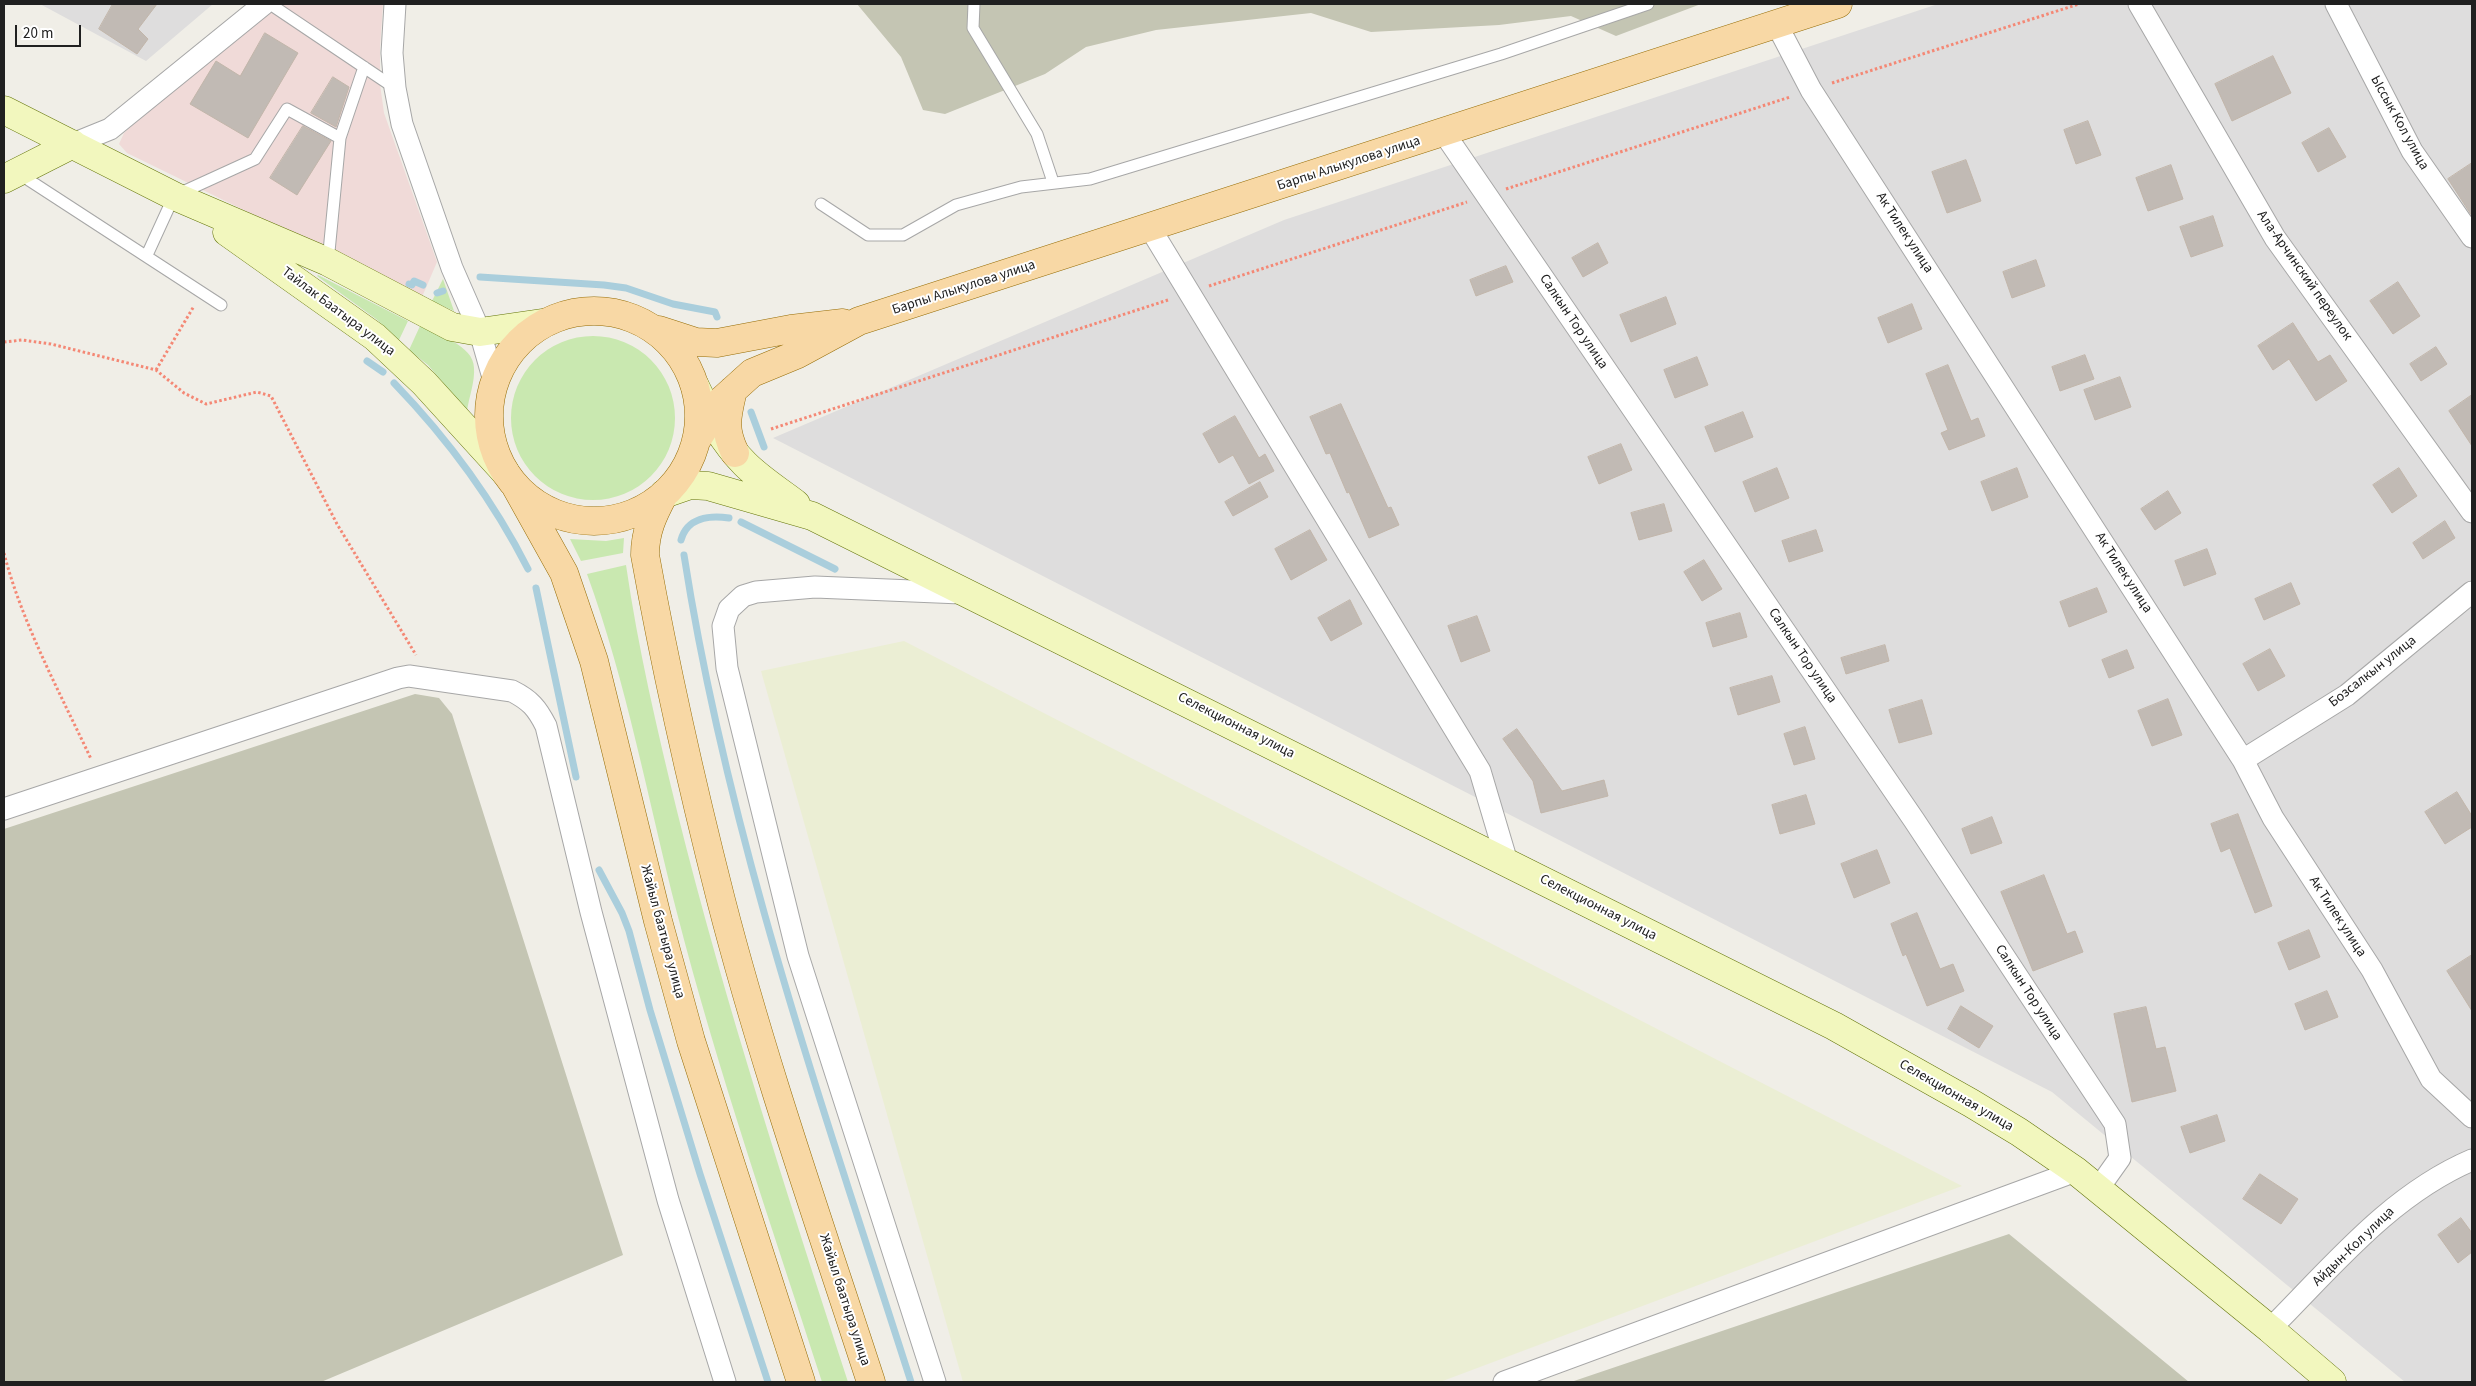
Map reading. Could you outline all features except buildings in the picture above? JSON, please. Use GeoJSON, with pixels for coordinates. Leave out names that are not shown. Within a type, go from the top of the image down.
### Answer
{"type":"FeatureCollection","features":[{"type":"Feature","properties":{"kind":"main road","name":"Барпы Алыкулова улица"},"geometry":{"type":"LineString","coordinates":[[696,441],[710,416],[734,386],[752,373],[798,354],[859,321],[1838,4]]}},
{"type":"Feature","properties":{"kind":"main road"},"geometry":{"type":"LineString","coordinates":[[494,381],[513,348],[542,324],[559,316],[597,310],[616,312],[634,318],[666,338],[678,352],[695,386],[699,423],[696,441],[684,472],[664,494],[638,512],[620,518],[583,521],[547,510],[511,480]]}},
{"type":"Feature","properties":{"kind":"main road","name":"Барпы Алыкулова улица"},"geometry":{"type":"LineString","coordinates":[[650,327],[676,338],[696,342],[717,343],[791,329],[859,321]]}},
{"type":"Feature","properties":{"kind":"main road","name":"Жайыл баатыра улица"},"geometry":{"type":"LineString","coordinates":[[494,381],[488,418],[496,455],[564,573],[594,660],[658,921],[691,1041],[802,1382]]}},
{"type":"Feature","properties":{"kind":"main road"},"geometry":{"type":"LineString","coordinates":[[734,386],[726,420],[727,436],[735,453]]}},
{"type":"Feature","properties":{"kind":"main road","name":"Жайыл баатыра улица"},"geometry":{"type":"LineString","coordinates":[[664,494],[651,518],[645,536],[645,555],[675,709],[721,902],[757,1024],[870,1382]]}},
{"type":"Feature","properties":{"kind":"street"},"geometry":{"type":"LineString","coordinates":[[10,176],[73,144],[110,129],[264,4]]}},
{"type":"Feature","properties":{"kind":"street"},"geometry":{"type":"LineString","coordinates":[[395,4],[392,53],[394,88],[402,124],[452,268],[480,332],[494,381]]}},
{"type":"Feature","properties":{"kind":"street","name":"Ала-Арчинский переулок"},"geometry":{"type":"LineString","coordinates":[[2139,4],[2275,238],[2472,512]]}},
{"type":"Feature","properties":{"kind":"street","name":"Ыссык Кол улица"},"geometry":{"type":"LineString","coordinates":[[2336,4],[2412,152],[2472,237]]}},
{"type":"Feature","properties":{"kind":"street","name":"Ак Тилек улица"},"geometry":{"type":"LineString","coordinates":[[1777,25],[1811,90],[2243,760],[2272,818],[2372,970],[2431,1079],[2472,1117]]}},
{"type":"Feature","properties":{"kind":"street","name":"Тайлак Баатыра улица"},"geometry":{"type":"LineString","coordinates":[[4,110],[174,196],[328,262],[452,327],[480,332],[542,324]]}},
{"type":"Feature","properties":{"kind":"street","name":"Салкын Тор улица"},"geometry":{"type":"LineString","coordinates":[[1444,133],[1908,811],[2114,1124],[2120,1158],[2098,1189]]}},
{"type":"Feature","properties":{"kind":"street","name":"Тайлак Баатыра улица"},"geometry":{"type":"LineString","coordinates":[[174,196],[314,291],[375,336],[424,383],[511,480]]}},
{"type":"Feature","properties":{"kind":"street"},"geometry":{"type":"LineString","coordinates":[[1150,228],[1480,771],[1507,862]]}},
{"type":"Feature","properties":{"kind":"street","name":"Селекционная улица"},"geometry":{"type":"LineString","coordinates":[[695,386],[710,416],[735,453],[757,475],[812,516],[1834,1026],[2020,1132],[2076,1171],[2332,1382]]}},
{"type":"Feature","properties":{"kind":"street","name":"Селекционная улица"},"geometry":{"type":"LineString","coordinates":[[664,494],[690,485],[708,486],[812,516]]}},
{"type":"Feature","properties":{"kind":"street"},"geometry":{"type":"LineString","coordinates":[[935,1382],[798,956],[727,668],[723,626],[729,609],[743,596],[756,592],[815,587],[969,594]]}},
{"type":"Feature","properties":{"kind":"street","name":"Бозсалкын улица"},"geometry":{"type":"LineString","coordinates":[[2243,760],[2347,695],[2472,592]]}},
{"type":"Feature","properties":{"kind":"street"},"geometry":{"type":"LineString","coordinates":[[4,809],[398,678],[408,676],[512,691],[527,698],[537,708],[546,726],[591,912],[668,1200],[725,1382]]}},
{"type":"Feature","properties":{"kind":"street","name":"Айдын-Кол улица"},"geometry":{"type":"LineString","coordinates":[[2270,1329],[2386,1213],[2443,1173],[2472,1160]]}},
{"type":"Feature","properties":{"kind":"street"},"geometry":{"type":"LineString","coordinates":[[1504,1382],[2076,1171]]}},
{"type":"Feature","properties":{"kind":"lane"},"geometry":{"type":"LineString","coordinates":[[270,4],[394,88]]}},
{"type":"Feature","properties":{"kind":"lane"},"geometry":{"type":"LineString","coordinates":[[974,4],[973,28],[1036,134],[1053,182]]}},
{"type":"Feature","properties":{"kind":"lane"},"geometry":{"type":"LineString","coordinates":[[821,204],[868,234],[904,235],[956,205],[1021,187],[1090,179],[1501,54],[1648,4]]}},
{"type":"Feature","properties":{"kind":"lane"},"geometry":{"type":"LineString","coordinates":[[328,262],[340,138],[364,67]]}},
{"type":"Feature","properties":{"kind":"lane"},"geometry":{"type":"LineString","coordinates":[[146,255],[174,196],[255,159],[287,109],[340,138]]}},
{"type":"Feature","properties":{"kind":"lane"},"geometry":{"type":"LineString","coordinates":[[10,176],[146,255],[221,305]]}},
{"type":"Feature","properties":{"kind":"path"},"geometry":{"type":"LineString","coordinates":[[772,429],[2079,4]]}},
{"type":"Feature","properties":{"kind":"path"},"geometry":{"type":"LineString","coordinates":[[156,370],[202,292]]}},
{"type":"Feature","properties":{"kind":"path"},"geometry":{"type":"LineString","coordinates":[[4,342],[22,340],[50,344],[156,370],[184,394],[206,404],[257,392],[271,396],[337,524],[430,679]]}},
{"type":"Feature","properties":{"kind":"path"},"geometry":{"type":"LineString","coordinates":[[4,553],[10,576],[24,611],[99,776]]}},
{"type":"Feature","properties":{"kind":"shaded area"},"geometry":{"type":"Polygon","coordinates":[[[40,4],[213,4],[146,61],[40,4]]]}},
{"type":"Feature","properties":{"kind":"shaded area"},"geometry":{"type":"Polygon","coordinates":[[[282,4],[383,4],[380,84],[384,113],[437,262],[422,297],[127,153],[119,144],[124,133],[170,89],[282,4]]]}},
{"type":"Feature","properties":{"kind":"shaded area"},"geometry":{"type":"Polygon","coordinates":[[[857,4],[1701,4],[1616,36],[1571,16],[1499,25],[1371,32],[1311,13],[1156,30],[1086,47],[1045,74],[945,114],[923,110],[901,57],[857,4]]]}},
{"type":"Feature","properties":{"kind":"shaded area"},"geometry":{"type":"Polygon","coordinates":[[[1938,4],[2472,4],[2472,1382],[2405,1382],[2052,1092],[773,438],[1284,220],[1938,4]]]}},
{"type":"Feature","properties":{"kind":"shaded area"},"geometry":{"type":"Polygon","coordinates":[[[904,641],[1962,1186],[1440,1382],[963,1382],[761,671],[904,641]]]}},
{"type":"Feature","properties":{"kind":"shaded area"},"geometry":{"type":"Polygon","coordinates":[[[415,694],[439,698],[452,714],[623,1255],[321,1382],[4,1382],[4,829],[415,694]]]}},
{"type":"Feature","properties":{"kind":"shaded area"},"geometry":{"type":"Polygon","coordinates":[[[2009,1234],[2189,1382],[1571,1382],[2009,1234]]]}},
{"type":"Feature","properties":{"kind":"green space"},"geometry":{"type":"Polygon","coordinates":[[[318,275],[408,321],[399,340],[376,319],[318,275]]]}},
{"type":"Feature","properties":{"kind":"green space"},"geometry":{"type":"Polygon","coordinates":[[[443,279],[454,311],[432,301],[443,279]]]}},
{"type":"Feature","properties":{"kind":"green space"},"geometry":{"type":"Polygon","coordinates":[[[420,326],[461,347],[472,360],[474,379],[467,411],[428,365],[409,350],[420,326]]]}},
{"type":"Feature","properties":{"kind":"green space"},"geometry":{"type":"Polygon","coordinates":[[[601,336],[617,339],[632,345],[657,366],[666,379],[672,394],[675,418],[674,434],[666,457],[645,482],[632,491],[617,497],[585,500],[569,497],[554,491],[529,470],[520,457],[514,442],[511,410],[514,394],[520,379],[541,354],[554,345],[569,339],[601,336]]]}},
{"type":"Feature","properties":{"kind":"green space"},"geometry":{"type":"Polygon","coordinates":[[[624,538],[623,553],[581,561],[570,539],[606,541],[624,538]]]}},
{"type":"Feature","properties":{"kind":"green space"},"geometry":{"type":"Polygon","coordinates":[[[626,565],[636,627],[649,688],[670,780],[715,955],[802,1240],[848,1382],[822,1382],[746,1149],[693,972],[666,871],[614,657],[587,574],[626,565]]]}},
{"type":"Feature","properties":{"kind":"waterway"},"geometry":{"type":"LineString","coordinates":[[480,277],[626,288],[673,304],[715,312],[717,317]]}},
{"type":"Feature","properties":{"kind":"waterway"},"geometry":{"type":"LineString","coordinates":[[409,284],[412,285],[414,281],[423,285]]}},
{"type":"Feature","properties":{"kind":"waterway"},"geometry":{"type":"LineString","coordinates":[[437,293],[443,291]]}},
{"type":"Feature","properties":{"kind":"waterway"},"geometry":{"type":"LineString","coordinates":[[367,361],[383,372]]}},
{"type":"Feature","properties":{"kind":"waterway"},"geometry":{"type":"LineString","coordinates":[[394,383],[433,426],[468,471],[500,519],[528,569]]}},
{"type":"Feature","properties":{"kind":"waterway"},"geometry":{"type":"LineString","coordinates":[[751,412],[764,447]]}},
{"type":"Feature","properties":{"kind":"waterway"},"geometry":{"type":"LineString","coordinates":[[681,540],[688,527],[700,520],[714,517],[729,518]]}},
{"type":"Feature","properties":{"kind":"waterway"},"geometry":{"type":"LineString","coordinates":[[741,522],[835,569]]}},
{"type":"Feature","properties":{"kind":"waterway"},"geometry":{"type":"LineString","coordinates":[[684,555],[703,661],[752,869],[781,973],[911,1382]]}},
{"type":"Feature","properties":{"kind":"waterway"},"geometry":{"type":"LineString","coordinates":[[536,588],[576,777]]}},
{"type":"Feature","properties":{"kind":"waterway"},"geometry":{"type":"LineString","coordinates":[[599,870],[622,913],[629,931],[650,1010],[700,1174],[768,1382]]}}]}
